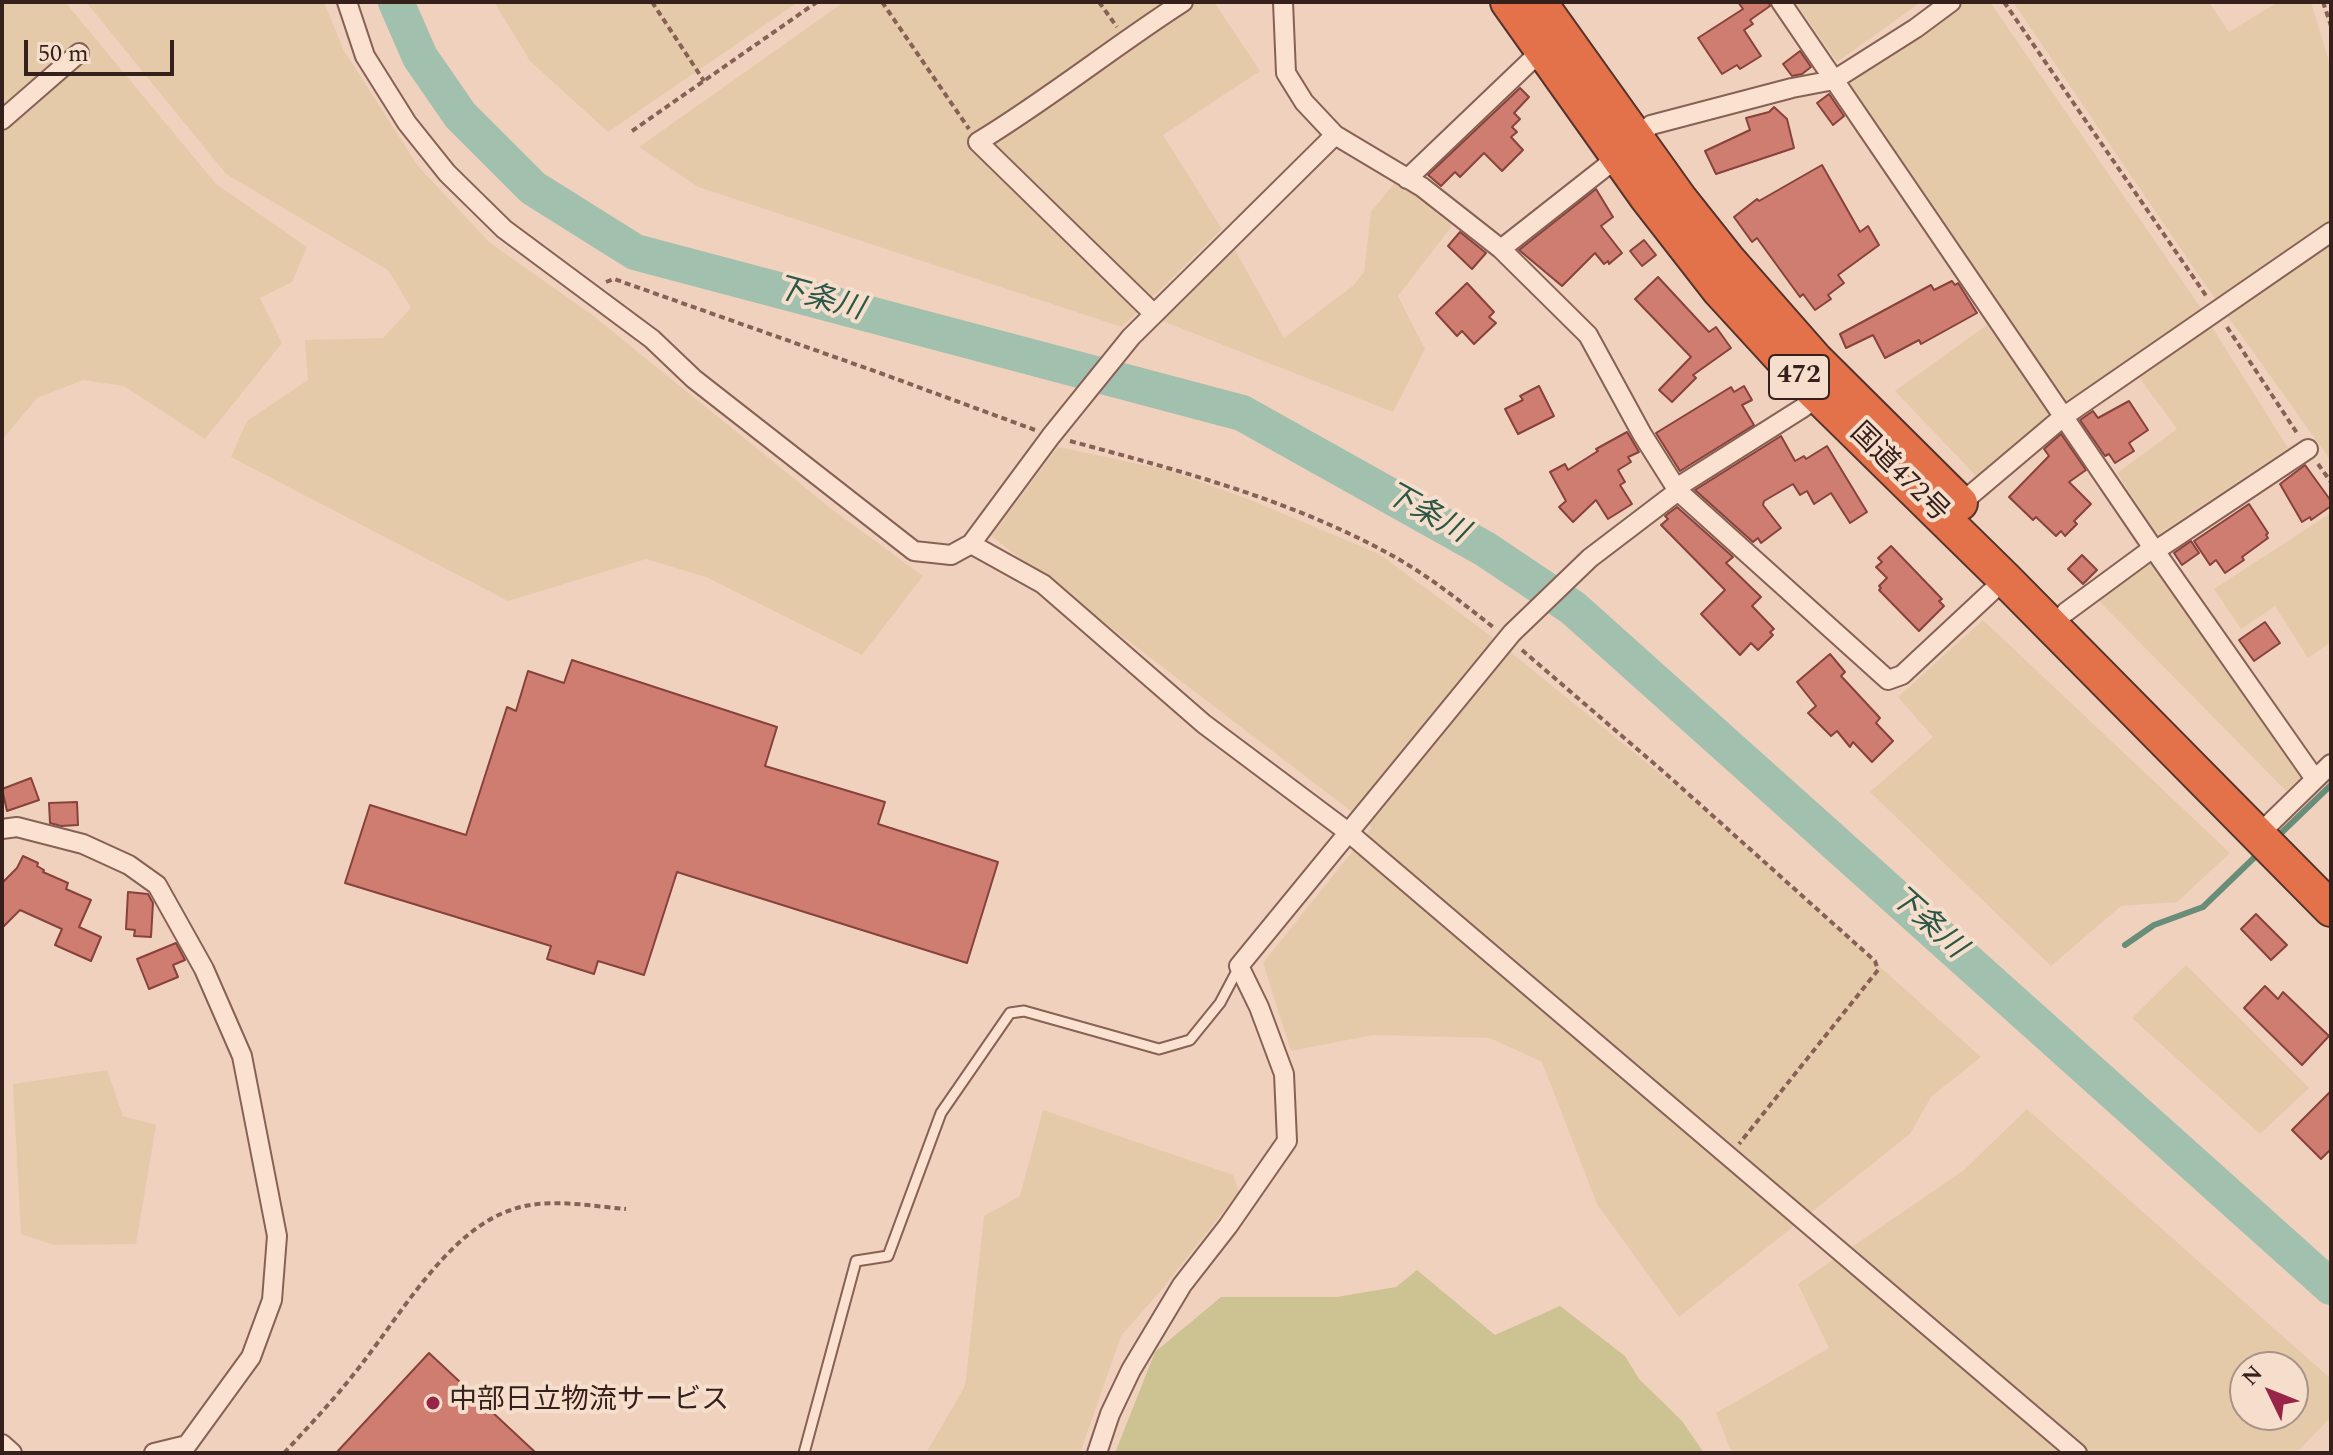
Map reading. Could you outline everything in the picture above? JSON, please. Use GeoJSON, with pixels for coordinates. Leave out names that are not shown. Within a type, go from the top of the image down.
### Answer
{"type":"FeatureCollection","features":[{"type":"Feature","properties":{"kind":"highway","name":"国道472号"},"geometry":{"type":"LineString","coordinates":[[1508,2],[1542,50],[1679,198],[1729,261],[1815,359],[2066,612],[2266,828],[2331,909]]}},
{"type":"Feature","properties":{"kind":"highway","name":"国道472号"},"geometry":{"type":"LineString","coordinates":[[1539,2],[1627,145],[1646,196],[1720,291],[1819,396],[2005,579],[2266,828],[2331,879]]}},
{"type":"Feature","properties":{"kind":"street"},"geometry":{"type":"LineString","coordinates":[[347,2],[365,56],[407,123],[447,173],[504,229],[652,339],[694,379],[914,551],[951,555],[971,544],[1131,337],[1335,135]]}},
{"type":"Feature","properties":{"kind":"street"},"geometry":{"type":"LineString","coordinates":[[1153,313],[978,142],[1024,114],[1126,39],[1183,2]]}},
{"type":"Feature","properties":{"kind":"street"},"geometry":{"type":"LineString","coordinates":[[1283,2],[1286,73],[1304,102],[1335,135],[1422,187],[1501,249],[1588,335],[1642,434],[1677,489],[1888,680],[1902,675],[2005,579]]}},
{"type":"Feature","properties":{"kind":"street"},"geometry":{"type":"LineString","coordinates":[[1781,2],[2154,550],[2315,779]]}},
{"type":"Feature","properties":{"kind":"street"},"geometry":{"type":"LineString","coordinates":[[1501,249],[1651,125],[1834,80],[1951,2]]}},
{"type":"Feature","properties":{"kind":"street"},"geometry":{"type":"LineString","coordinates":[[1407,179],[1542,50]]}},
{"type":"Feature","properties":{"kind":"street"},"geometry":{"type":"LineString","coordinates":[[2,120],[79,53]]}},
{"type":"Feature","properties":{"kind":"street"},"geometry":{"type":"LineString","coordinates":[[1960,504],[2063,417],[2331,232]]}},
{"type":"Feature","properties":{"kind":"street"},"geometry":{"type":"LineString","coordinates":[[1097,1453],[1110,1414],[1131,1370],[1182,1285],[1228,1226],[1287,1141],[1284,1074],[1259,1007],[1239,966],[1510,636],[1590,558],[1677,489],[1819,396]]}},
{"type":"Feature","properties":{"kind":"street"},"geometry":{"type":"LineString","coordinates":[[2066,612],[2308,449]]}},
{"type":"Feature","properties":{"kind":"street"},"geometry":{"type":"LineString","coordinates":[[971,544],[1043,584],[1204,724],[1348,832],[2077,1453]]}},
{"type":"Feature","properties":{"kind":"street"},"geometry":{"type":"LineString","coordinates":[[2266,828],[2331,764]]}},
{"type":"Feature","properties":{"kind":"street"},"geometry":{"type":"LineString","coordinates":[[2,829],[17,827],[83,844],[129,865],[157,885],[204,969],[242,1056],[277,1236],[272,1300],[251,1357],[187,1445],[154,1453]]}},
{"type":"Feature","properties":{"kind":"street"},"geometry":{"type":"LineString","coordinates":[[2,1444],[12,1453]]}},
{"type":"Feature","properties":{"kind":"lane"},"geometry":{"type":"LineString","coordinates":[[804,1453],[856,1261],[888,1256],[941,1113],[1010,1013],[1024,1011],[1159,1049],[1190,1040],[1220,1003],[1239,966]]}},
{"type":"Feature","properties":{"kind":"path"},"geometry":{"type":"LineString","coordinates":[[652,2],[704,81]]}},
{"type":"Feature","properties":{"kind":"path"},"geometry":{"type":"LineString","coordinates":[[632,131],[817,2]]}},
{"type":"Feature","properties":{"kind":"path"},"geometry":{"type":"LineString","coordinates":[[882,2],[978,142]]}},
{"type":"Feature","properties":{"kind":"path"},"geometry":{"type":"LineString","coordinates":[[1099,2],[1126,39]]}},
{"type":"Feature","properties":{"kind":"path"},"geometry":{"type":"LineString","coordinates":[[2004,2],[2331,482]]}},
{"type":"Feature","properties":{"kind":"path"},"geometry":{"type":"LineString","coordinates":[[2323,2],[2331,26]]}},
{"type":"Feature","properties":{"kind":"path"},"geometry":{"type":"LineString","coordinates":[[592,294],[602,284],[614,279],[1054,433],[1205,478],[1308,515],[1393,556],[1510,636],[1875,961],[1878,970],[1729,1156]]}},
{"type":"Feature","properties":{"kind":"path"},"geometry":{"type":"LineString","coordinates":[[284,1453],[363,1363],[425,1281],[474,1228],[512,1209],[553,1204],[626,1209]]}},
{"type":"Feature","properties":{"kind":"shaded area"},"geometry":{"type":"Polygon","coordinates":[[[2,2],[65,2],[216,184],[307,247],[292,282],[260,298],[282,343],[205,439],[124,386],[83,380],[37,398],[2,440],[2,2]]]}},
{"type":"Feature","properties":{"kind":"shaded area"},"geometry":{"type":"Polygon","coordinates":[[[86,2],[324,2],[343,49],[418,166],[490,243],[591,314],[834,511],[923,576],[862,655],[706,577],[646,559],[508,601],[231,457],[247,421],[308,380],[305,340],[383,338],[411,308],[388,270],[226,174],[86,2]]]}},
{"type":"Feature","properties":{"kind":"shaded area"},"geometry":{"type":"Polygon","coordinates":[[[494,2],[798,2],[608,132],[530,61],[494,2]]]}},
{"type":"Feature","properties":{"kind":"shaded area"},"geometry":{"type":"Polygon","coordinates":[[[844,2],[1214,2],[1260,71],[1163,135],[1222,229],[1122,327],[698,187],[639,147],[844,2]]]}},
{"type":"Feature","properties":{"kind":"shaded area"},"geometry":{"type":"Polygon","coordinates":[[[1795,2],[1921,2],[1837,62],[1795,2]]]}},
{"type":"Feature","properties":{"kind":"shaded area"},"geometry":{"type":"Polygon","coordinates":[[[1966,2],[1990,2],[2203,311],[2066,404],[1850,86],[1851,81],[1966,2]]]}},
{"type":"Feature","properties":{"kind":"shaded area"},"geometry":{"type":"Polygon","coordinates":[[[2013,2],[2209,2],[2229,32],[2278,2],[2311,2],[2331,68],[2331,461],[2206,286],[2013,2]]]}},
{"type":"Feature","properties":{"kind":"shaded area"},"geometry":{"type":"Polygon","coordinates":[[[1397,180],[1452,226],[1398,296],[1425,349],[1393,412],[1160,320],[1234,248],[1284,338],[1354,285],[1364,272],[1371,212],[1397,180]]]}},
{"type":"Feature","properties":{"kind":"shaded area"},"geometry":{"type":"Polygon","coordinates":[[[2210,324],[2288,448],[2157,535],[2117,473],[2177,429],[2138,376],[2210,324]]]}},
{"type":"Feature","properties":{"kind":"shaded area"},"geometry":{"type":"Polygon","coordinates":[[[1987,325],[2049,414],[1978,478],[1895,391],[1987,325]]]}},
{"type":"Feature","properties":{"kind":"shaded area"},"geometry":{"type":"Polygon","coordinates":[[[1058,447],[1168,470],[1253,501],[1379,554],[1487,633],[1694,801],[1981,1057],[1931,1097],[1910,1134],[1679,1317],[1597,1204],[1542,1062],[1490,1038],[1373,1035],[1291,1051],[1263,963],[1372,827],[991,536],[1058,447]]]}},
{"type":"Feature","properties":{"kind":"shaded area"},"geometry":{"type":"Polygon","coordinates":[[[2331,513],[2331,642],[2308,658],[2275,606],[2241,629],[2214,589],[2331,513]]]}},
{"type":"Feature","properties":{"kind":"shaded area"},"geometry":{"type":"Polygon","coordinates":[[[2153,561],[2303,776],[2286,791],[2096,598],[2153,561]]]}},
{"type":"Feature","properties":{"kind":"shaded area"},"geometry":{"type":"Polygon","coordinates":[[[1983,620],[2230,853],[2177,902],[2121,906],[2051,966],[1870,792],[1933,737],[1898,697],[1983,620]]]}},
{"type":"Feature","properties":{"kind":"shaded area"},"geometry":{"type":"Polygon","coordinates":[[[2186,965],[2309,1088],[2260,1134],[2132,1018],[2186,965]]]}},
{"type":"Feature","properties":{"kind":"shaded area"},"geometry":{"type":"Polygon","coordinates":[[[107,1070],[123,1116],[156,1125],[136,1244],[54,1245],[21,1234],[13,1084],[107,1070]]]}},
{"type":"Feature","properties":{"kind":"shaded area"},"geometry":{"type":"Polygon","coordinates":[[[2027,1109],[2299,1351],[2229,1351],[2229,1431],[2309,1431],[2309,1359],[2331,1379],[2331,1417],[2296,1453],[1732,1453],[1716,1413],[1829,1348],[1798,1284],[1964,1170],[2027,1109]]]}},
{"type":"Feature","properties":{"kind":"shaded area"},"geometry":{"type":"Polygon","coordinates":[[[1043,1110],[1233,1175],[1239,1192],[1121,1336],[1080,1453],[926,1453],[965,1386],[984,1216],[1020,1196],[1043,1110]]]}},
{"type":"Feature","properties":{"kind":"shaded area"},"geometry":{"type":"Polygon","coordinates":[[[1417,1270],[1495,1335],[1560,1306],[1625,1356],[1639,1379],[1682,1421],[1704,1453],[1115,1453],[1155,1352],[1221,1297],[1337,1297],[1396,1287],[1417,1270]]]}},
{"type":"Feature","properties":{"kind":"building"},"geometry":{"type":"Polygon","coordinates":[[[1738,2],[1769,2],[1770,6],[1750,20],[1753,24],[1744,30],[1761,56],[1740,69],[1737,65],[1722,74],[1698,38],[1743,9],[1738,2]]]}},
{"type":"Feature","properties":{"kind":"building"},"geometry":{"type":"Polygon","coordinates":[[[1800,51],[1811,67],[1802,74],[1792,76],[1783,64],[1800,51]]]}},
{"type":"Feature","properties":{"kind":"building"},"geometry":{"type":"Polygon","coordinates":[[[1520,88],[1529,97],[1514,113],[1520,119],[1512,127],[1517,132],[1511,137],[1523,150],[1502,171],[1484,153],[1460,177],[1455,172],[1441,186],[1428,175],[1520,88]]]}},
{"type":"Feature","properties":{"kind":"building"},"geometry":{"type":"Polygon","coordinates":[[[1829,94],[1844,116],[1833,125],[1817,103],[1829,94]]]}},
{"type":"Feature","properties":{"kind":"building"},"geometry":{"type":"Polygon","coordinates":[[[1774,107],[1787,119],[1794,148],[1716,174],[1705,151],[1750,130],[1746,118],[1769,112],[1774,107]]]}},
{"type":"Feature","properties":{"kind":"building"},"geometry":{"type":"Polygon","coordinates":[[[1822,165],[1860,232],[1868,226],[1879,245],[1838,275],[1844,283],[1828,295],[1831,299],[1815,310],[1803,294],[1800,297],[1757,238],[1752,242],[1734,217],[1757,199],[1759,201],[1822,165]]]}},
{"type":"Feature","properties":{"kind":"building"},"geometry":{"type":"Polygon","coordinates":[[[1596,189],[1613,217],[1601,226],[1622,253],[1609,264],[1608,261],[1604,264],[1595,253],[1562,286],[1519,250],[1596,189]]]}},
{"type":"Feature","properties":{"kind":"building"},"geometry":{"type":"Polygon","coordinates":[[[1460,232],[1486,253],[1472,269],[1448,246],[1460,232]]]}},
{"type":"Feature","properties":{"kind":"building"},"geometry":{"type":"Polygon","coordinates":[[[1644,240],[1656,255],[1642,266],[1630,251],[1644,240]]]}},
{"type":"Feature","properties":{"kind":"building"},"geometry":{"type":"Polygon","coordinates":[[[1658,277],[1709,332],[1716,327],[1731,348],[1693,375],[1696,378],[1672,402],[1659,390],[1691,357],[1635,299],[1658,277]]]}},
{"type":"Feature","properties":{"kind":"building"},"geometry":{"type":"Polygon","coordinates":[[[1952,281],[1955,285],[1958,283],[1977,313],[1921,344],[1919,340],[1885,358],[1873,335],[1846,348],[1840,334],[1931,285],[1934,290],[1952,281]]]}},
{"type":"Feature","properties":{"kind":"building"},"geometry":{"type":"Polygon","coordinates":[[[1467,283],[1494,312],[1489,317],[1496,323],[1474,344],[1462,331],[1457,336],[1436,313],[1467,283]]]}},
{"type":"Feature","properties":{"kind":"building"},"geometry":{"type":"Polygon","coordinates":[[[1539,386],[1554,416],[1518,434],[1505,409],[1523,400],[1520,396],[1539,386]]]}},
{"type":"Feature","properties":{"kind":"building"},"geometry":{"type":"Polygon","coordinates":[[[1744,386],[1752,400],[1742,405],[1754,425],[1680,471],[1656,433],[1731,387],[1734,392],[1744,386]]]}},
{"type":"Feature","properties":{"kind":"building"},"geometry":{"type":"Polygon","coordinates":[[[2129,401],[2148,430],[2129,443],[2134,451],[2115,463],[2109,454],[2105,456],[2080,420],[2093,411],[2098,418],[2129,401]]]}},
{"type":"Feature","properties":{"kind":"building"},"geometry":{"type":"Polygon","coordinates":[[[1627,432],[1639,452],[1628,457],[1631,462],[1618,470],[1625,482],[1620,485],[1632,504],[1608,519],[1596,500],[1573,522],[1559,507],[1566,501],[1550,472],[1565,464],[1568,470],[1598,451],[1596,449],[1627,432]]]}},
{"type":"Feature","properties":{"kind":"building"},"geometry":{"type":"Polygon","coordinates":[[[2061,434],[2086,470],[2069,482],[2091,504],[2074,521],[2077,524],[2065,536],[2061,531],[2056,536],[2009,497],[2049,456],[2044,449],[2061,434]]]}},
{"type":"Feature","properties":{"kind":"building"},"geometry":{"type":"Polygon","coordinates":[[[1781,436],[1795,461],[1804,456],[1806,459],[1827,446],[1867,512],[1850,523],[1831,493],[1814,504],[1807,491],[1800,495],[1793,484],[1764,501],[1763,505],[1781,528],[1761,543],[1758,538],[1753,542],[1695,490],[1781,436]]]}},
{"type":"Feature","properties":{"kind":"building"},"geometry":{"type":"Polygon","coordinates":[[[2305,465],[2331,501],[2331,506],[2311,520],[2310,517],[2302,522],[2280,484],[2305,465]]]}},
{"type":"Feature","properties":{"kind":"building"},"geometry":{"type":"Polygon","coordinates":[[[2249,504],[2268,533],[2268,538],[2225,573],[2216,560],[2210,565],[2194,541],[2249,504]]]}},
{"type":"Feature","properties":{"kind":"building"},"geometry":{"type":"Polygon","coordinates":[[[1677,507],[1733,557],[1726,563],[1761,597],[1752,606],[1774,629],[1770,632],[1773,635],[1758,650],[1751,643],[1740,655],[1701,614],[1725,590],[1661,525],[1668,519],[1665,516],[1677,507]]]}},
{"type":"Feature","properties":{"kind":"building"},"geometry":{"type":"Polygon","coordinates":[[[2191,541],[2199,553],[2182,565],[2174,553],[2191,541]]]}},
{"type":"Feature","properties":{"kind":"building"},"geometry":{"type":"Polygon","coordinates":[[[1891,546],[1942,599],[1939,601],[1944,606],[1919,631],[1879,590],[1887,578],[1876,567],[1882,562],[1878,558],[1891,546]]]}},
{"type":"Feature","properties":{"kind":"building"},"geometry":{"type":"Polygon","coordinates":[[[2082,555],[2097,570],[2083,584],[2068,569],[2082,555]]]}},
{"type":"Feature","properties":{"kind":"building"},"geometry":{"type":"Polygon","coordinates":[[[2265,622],[2280,643],[2254,661],[2239,640],[2265,622]]]}},
{"type":"Feature","properties":{"kind":"building"},"geometry":{"type":"Polygon","coordinates":[[[1830,654],[1845,672],[1841,676],[1880,718],[1876,723],[1893,741],[1872,762],[1853,742],[1850,747],[1837,731],[1831,736],[1808,713],[1816,706],[1797,682],[1830,654]]]}},
{"type":"Feature","properties":{"kind":"building"},"geometry":{"type":"Polygon","coordinates":[[[572,660],[777,727],[765,766],[885,802],[878,824],[998,862],[967,963],[677,872],[644,975],[598,961],[594,974],[547,959],[551,946],[345,883],[370,805],[466,835],[507,707],[516,711],[528,671],[564,683],[572,660]]]}},
{"type":"Feature","properties":{"kind":"building"},"geometry":{"type":"Polygon","coordinates":[[[31,778],[39,800],[7,811],[2,789],[31,778]]]}},
{"type":"Feature","properties":{"kind":"building"},"geometry":{"type":"Polygon","coordinates":[[[77,802],[78,825],[50,823],[49,803],[77,802]]]}},
{"type":"Feature","properties":{"kind":"building"},"geometry":{"type":"Polygon","coordinates":[[[23,856],[38,863],[43,872],[68,883],[66,889],[91,900],[79,927],[101,937],[91,961],[55,945],[62,929],[20,910],[2,928],[2,883],[17,868],[23,856]]]}},
{"type":"Feature","properties":{"kind":"building"},"geometry":{"type":"Polygon","coordinates":[[[128,892],[148,894],[153,903],[151,937],[134,936],[135,930],[126,929],[128,892]]]}},
{"type":"Feature","properties":{"kind":"building"},"geometry":{"type":"Polygon","coordinates":[[[2256,914],[2287,945],[2271,960],[2241,929],[2256,914]]]}},
{"type":"Feature","properties":{"kind":"building"},"geometry":{"type":"Polygon","coordinates":[[[176,943],[185,960],[173,965],[178,977],[149,989],[137,959],[176,943]]]}},
{"type":"Feature","properties":{"kind":"building"},"geometry":{"type":"Polygon","coordinates":[[[2265,986],[2278,999],[2283,992],[2329,1036],[2302,1065],[2244,1008],[2265,986]]]}},
{"type":"Feature","properties":{"kind":"building"},"geometry":{"type":"Polygon","coordinates":[[[2331,1091],[2331,1149],[2321,1159],[2292,1130],[2331,1091]]]}},
{"type":"Feature","properties":{"kind":"building","name":"中部日立物流サービス"},"geometry":{"type":"Polygon","coordinates":[[[429,1353],[536,1453],[336,1453],[429,1353]]]}},
{"type":"Feature","properties":{"kind":"waterway","name":"下条川"},"geometry":{"type":"LineString","coordinates":[[396,2],[420,57],[460,115],[533,188],[635,252],[1242,413],[1485,549],[1573,608],[2331,1287]]}},
{"type":"Feature","properties":{"kind":"waterway"},"geometry":{"type":"LineString","coordinates":[[2276,838],[2331,785]]}},
{"type":"Feature","properties":{"kind":"waterway"},"geometry":{"type":"LineString","coordinates":[[2125,945],[2154,925],[2203,907],[2259,853]]}},
{"type":"Feature","properties":{"kind":"place","name":"中部日立物流サービス"},"geometry":{"type":"Point","coordinates":[433,1403]}}]}
